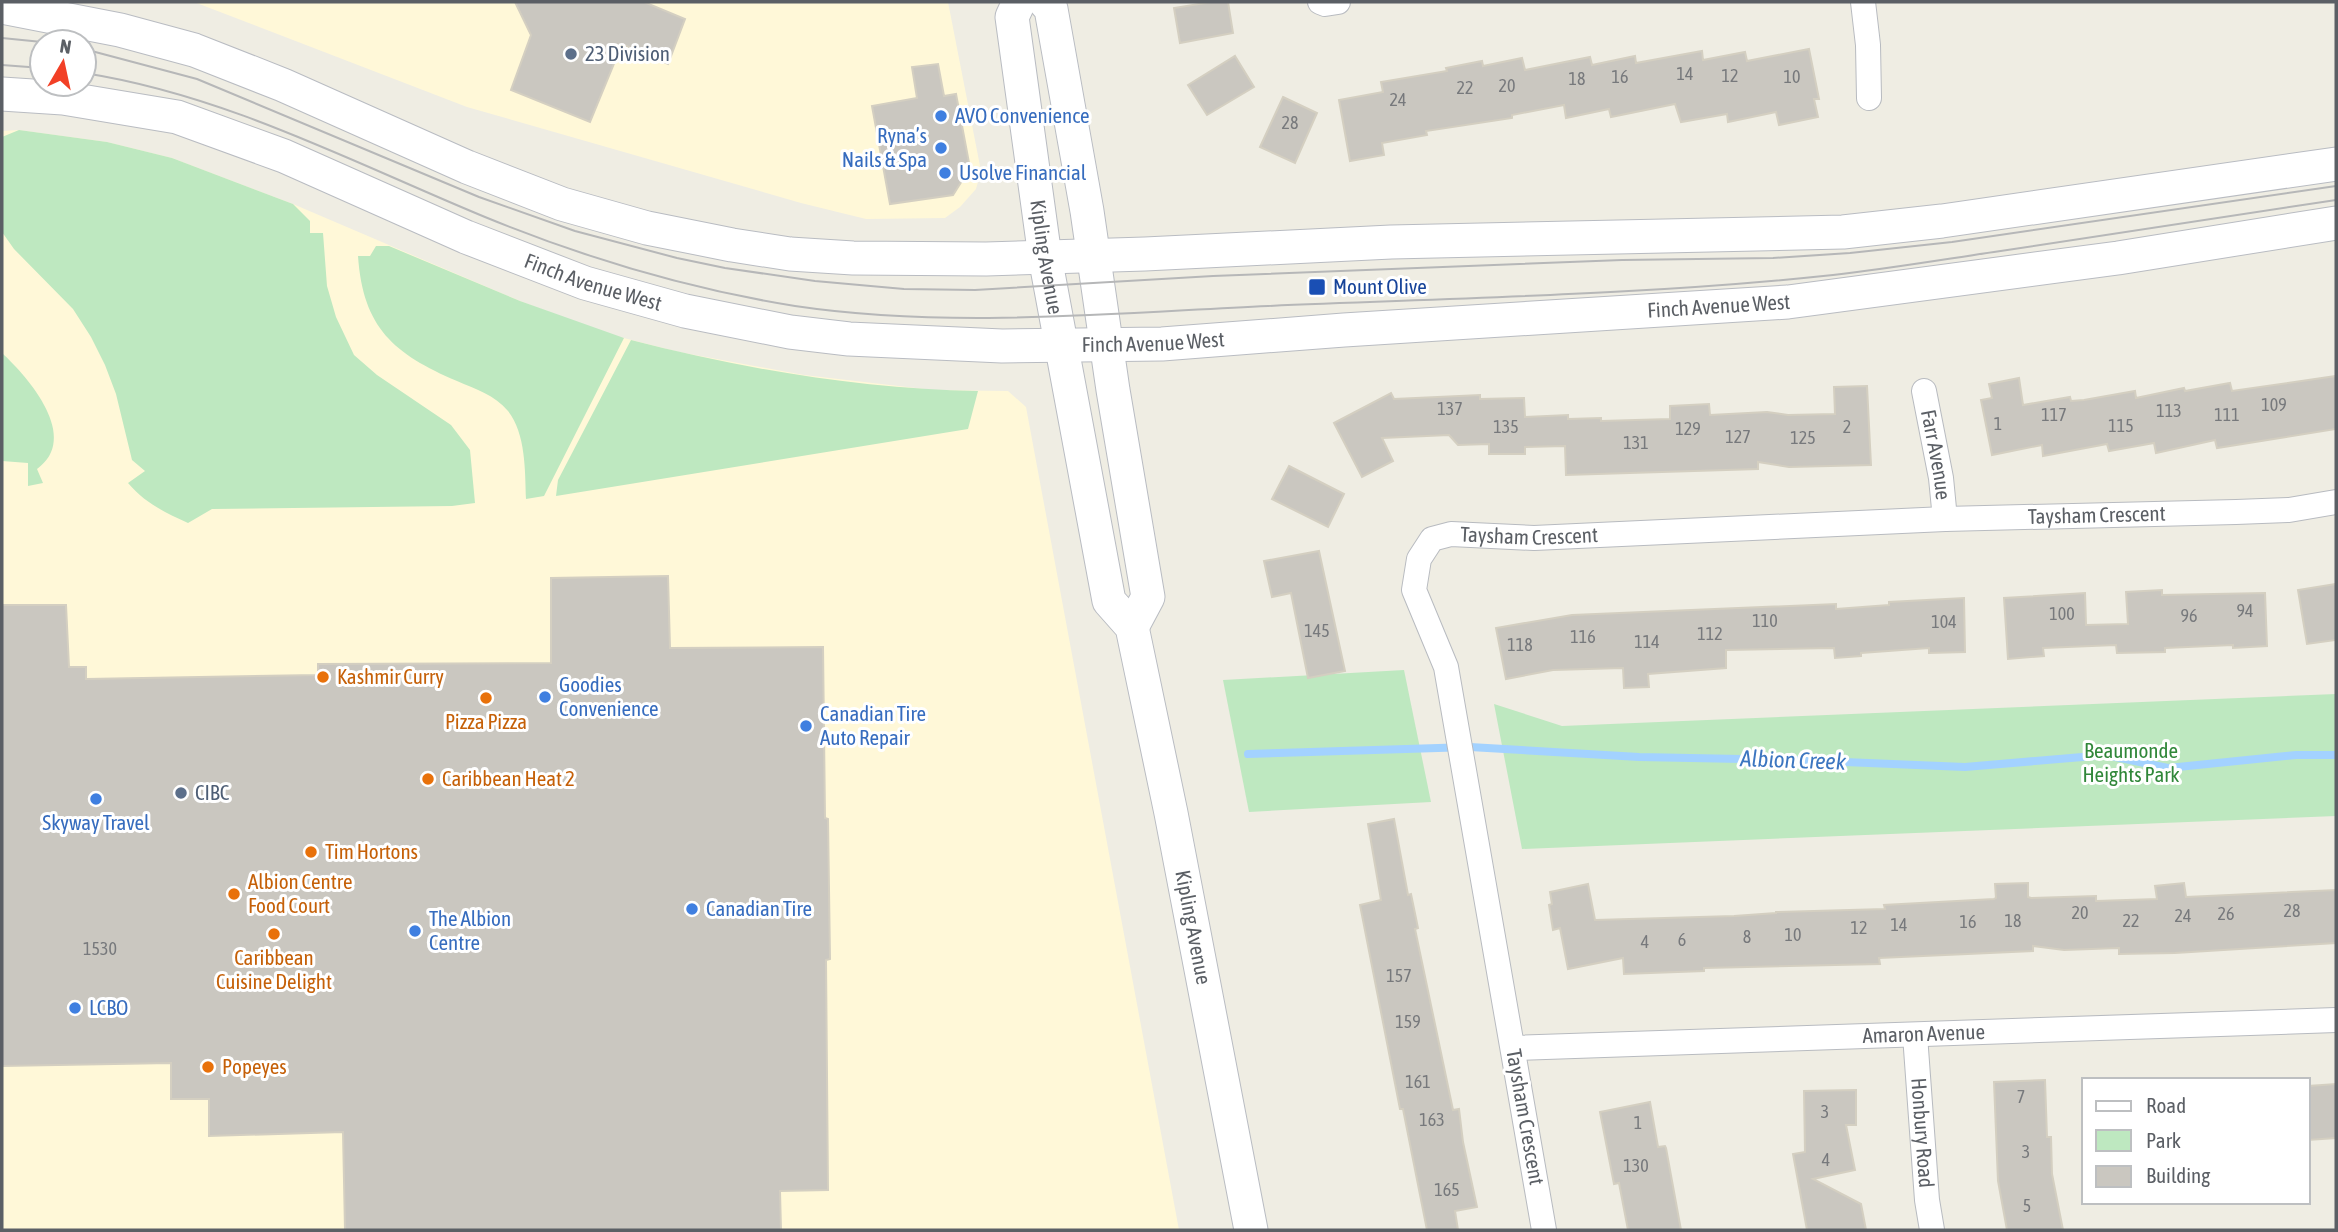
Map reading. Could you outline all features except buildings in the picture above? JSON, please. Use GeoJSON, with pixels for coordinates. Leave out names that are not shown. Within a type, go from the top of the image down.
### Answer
{"type":"FeatureCollection","features":[{"type":"Feature","properties":{"kind":"main road","name":"Kipling Avenue"},"geometry":{"type":"LineString","coordinates":[[1019,2],[1012,17],[1045,257],[1109,601],[1132,627],[1171,813],[1251,1230]]}},
{"type":"Feature","properties":{"kind":"main road"},"geometry":{"type":"LineString","coordinates":[[1045,2],[1051,9],[1094,257],[1148,597],[1132,627]]}},
{"type":"Feature","properties":{"kind":"main road"},"geometry":{"type":"LineString","coordinates":[[2,6],[120,30],[194,50],[283,85],[467,167],[562,204],[647,228],[732,246],[790,254],[853,258],[1094,257],[1391,242],[1843,232],[1942,221],[2336,164]]}},
{"type":"Feature","properties":{"kind":"main road","name":"Finch Avenue West"},"geometry":{"type":"LineString","coordinates":[[2,94],[63,98],[177,117],[284,156],[466,237],[585,283],[685,311],[790,332],[849,340],[1002,346],[1161,344],[1788,302],[2118,258],[2336,223]]}},
{"type":"Feature","properties":{"kind":"street"},"geometry":{"type":"LineString","coordinates":[[1320,2],[1338,2]]}},
{"type":"Feature","properties":{"kind":"street"},"geometry":{"type":"LineString","coordinates":[[1863,2],[1868,45],[1869,98]]}},
{"type":"Feature","properties":{"kind":"street","name":"Farr Avenue"},"geometry":{"type":"LineString","coordinates":[[1924,391],[1941,478],[1945,519]]}},
{"type":"Feature","properties":{"kind":"street","name":"Taysham Crescent"},"geometry":{"type":"LineString","coordinates":[[1544,1230],[1446,667],[1414,590],[1419,559],[1432,539],[1451,534],[1534,538],[1945,519],[2289,510],[2336,502]]}},
{"type":"Feature","properties":{"kind":"street","name":"Amaron Avenue"},"geometry":{"type":"LineString","coordinates":[[1513,1048],[2336,1020]]}},
{"type":"Feature","properties":{"kind":"street","name":"Honbury Road"},"geometry":{"type":"LineString","coordinates":[[1915,1035],[1927,1200],[1932,1230]]}},
{"type":"Feature","properties":{"kind":"shaded area"},"geometry":{"type":"Polygon","coordinates":[[[194,2],[948,2],[981,171],[976,189],[960,207],[945,218],[866,219],[801,203],[467,107],[194,2]]]}},
{"type":"Feature","properties":{"kind":"shaded area"},"geometry":{"type":"Polygon","coordinates":[[[19,130],[107,142],[172,158],[293,204],[520,301],[608,334],[679,352],[804,375],[933,390],[1008,391],[1026,407],[1179,1230],[2,1230],[2,131],[19,130]]]}},
{"type":"Feature","properties":{"kind":"green space"},"geometry":{"type":"Polygon","coordinates":[[[19,130],[107,142],[172,158],[293,204],[310,221],[310,233],[323,233],[327,286],[336,317],[354,355],[377,375],[451,425],[470,450],[475,503],[452,506],[212,509],[188,523],[148,502],[128,483],[145,471],[132,460],[116,394],[91,337],[73,309],[14,249],[2,232],[2,137],[19,130]]]}},
{"type":"Feature","properties":{"kind":"green space"},"geometry":{"type":"Polygon","coordinates":[[[376,246],[389,246],[520,301],[624,338],[544,496],[526,499],[521,442],[514,420],[503,405],[484,393],[435,371],[399,349],[375,320],[361,281],[358,256],[370,256],[376,246]]]}},
{"type":"Feature","properties":{"kind":"green space"},"geometry":{"type":"Polygon","coordinates":[[[631,340],[716,360],[803,376],[890,386],[978,391],[968,429],[556,496],[558,480],[631,340]]]}},
{"type":"Feature","properties":{"kind":"green space"},"geometry":{"type":"Polygon","coordinates":[[[2,353],[37,393],[52,425],[54,441],[49,456],[37,469],[43,483],[28,486],[28,463],[2,461],[2,353]]]}},
{"type":"Feature","properties":{"kind":"green space"},"geometry":{"type":"Polygon","coordinates":[[[1404,670],[1431,802],[1249,812],[1223,680],[1404,670]]]}},
{"type":"Feature","properties":{"kind":"green space","name":"Beaumonde Heights Park"},"geometry":{"type":"Polygon","coordinates":[[[2336,694],[2336,816],[1522,849],[1494,704],[1562,726],[2336,694]]]}},
{"type":"Feature","properties":{"kind":"waterway","name":"Albion Creek"},"geometry":{"type":"LineString","coordinates":[[1248,754],[1470,747],[1639,757],[1965,767],[2106,755],[2168,768],[2296,755],[2336,755]]}},
{"type":"Feature","properties":{"kind":"tram line"},"geometry":{"type":"LineString","coordinates":[[2,38],[28,41]]}},
{"type":"Feature","properties":{"kind":"tram line"},"geometry":{"type":"LineString","coordinates":[[98,53],[197,79],[479,197],[575,231],[725,268],[815,281],[904,289],[975,290],[1213,276],[1622,260],[1773,258],[1850,253],[1952,242],[2336,186]]}},
{"type":"Feature","properties":{"kind":"tram line"},"geometry":{"type":"LineString","coordinates":[[2,65],[28,67]]}},
{"type":"Feature","properties":{"kind":"tram line"},"geometry":{"type":"LineString","coordinates":[[98,76],[137,83],[239,114],[485,217],[599,259],[755,299],[853,313],[912,317],[1091,315],[1481,298],[1763,282],[1893,267],[2336,200]]}},
{"type":"Feature","properties":{"kind":"place","name":"23 Division"},"geometry":{"type":"Point","coordinates":[571,54]}},
{"type":"Feature","properties":{"kind":"place","name":"AVO Convenience"},"geometry":{"type":"Point","coordinates":[941,116]}},
{"type":"Feature","properties":{"kind":"place","name":"Ryna’s Nails & Spa"},"geometry":{"type":"Point","coordinates":[941,148]}},
{"type":"Feature","properties":{"kind":"place","name":"Usolve Financial"},"geometry":{"type":"Point","coordinates":[945,173]}},
{"type":"Feature","properties":{"kind":"place","name":"Mount Olive"},"geometry":{"type":"Point","coordinates":[1317,287]}},
{"type":"Feature","properties":{"kind":"place","name":"Kashmir Curry"},"geometry":{"type":"Point","coordinates":[323,677]}},
{"type":"Feature","properties":{"kind":"place","name":"Goodies Convenience"},"geometry":{"type":"Point","coordinates":[545,697]}},
{"type":"Feature","properties":{"kind":"place","name":"Pizza Pizza"},"geometry":{"type":"Point","coordinates":[486,698]}},
{"type":"Feature","properties":{"kind":"place","name":"Canadian Tire Auto Repair"},"geometry":{"type":"Point","coordinates":[806,726]}},
{"type":"Feature","properties":{"kind":"place","name":"Caribbean Heat 2"},"geometry":{"type":"Point","coordinates":[428,779]}},
{"type":"Feature","properties":{"kind":"place","name":"CIBC"},"geometry":{"type":"Point","coordinates":[181,793]}},
{"type":"Feature","properties":{"kind":"place","name":"Skyway Travel"},"geometry":{"type":"Point","coordinates":[96,799]}},
{"type":"Feature","properties":{"kind":"place","name":"Tim Hortons"},"geometry":{"type":"Point","coordinates":[311,852]}},
{"type":"Feature","properties":{"kind":"place","name":"Albion Centre Food Court"},"geometry":{"type":"Point","coordinates":[234,894]}},
{"type":"Feature","properties":{"kind":"place","name":"Canadian Tire"},"geometry":{"type":"Point","coordinates":[692,909]}},
{"type":"Feature","properties":{"kind":"place","name":"The Albion Centre"},"geometry":{"type":"Point","coordinates":[415,931]}},
{"type":"Feature","properties":{"kind":"place","name":"Caribbean Cuisine Delight"},"geometry":{"type":"Point","coordinates":[274,934]}},
{"type":"Feature","properties":{"kind":"place","name":"LCBO"},"geometry":{"type":"Point","coordinates":[75,1008]}},
{"type":"Feature","properties":{"kind":"place","name":"Popeyes"},"geometry":{"type":"Point","coordinates":[208,1067]}}]}
